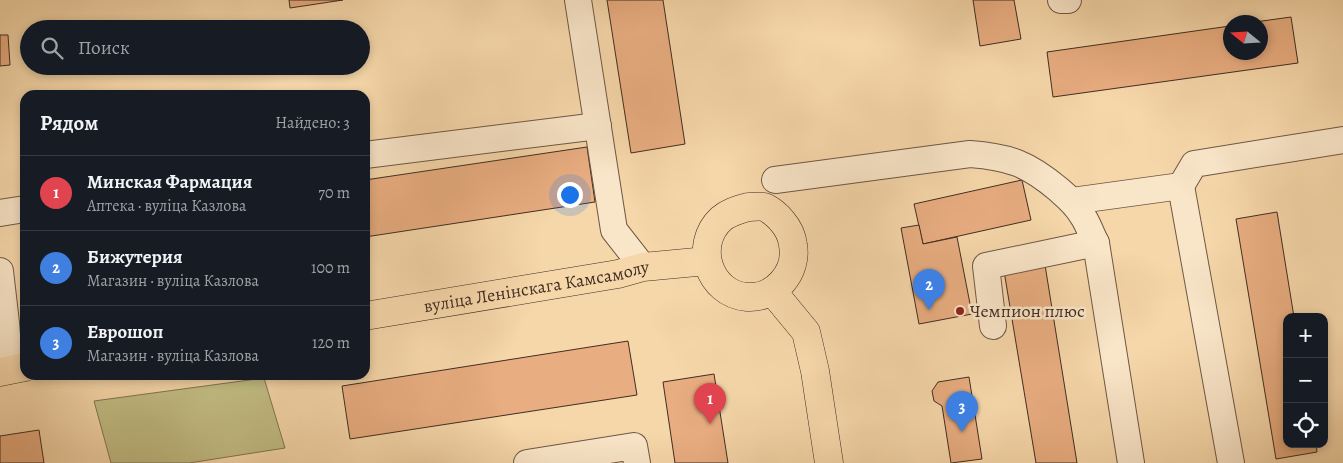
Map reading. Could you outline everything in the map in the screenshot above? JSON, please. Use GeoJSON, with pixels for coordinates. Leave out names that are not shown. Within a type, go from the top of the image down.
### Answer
{"type":"FeatureCollection","features":[{"type":"Feature","properties":{"kind":"main road"},"geometry":{"type":"LineString","coordinates":[[748,207],[764,207],[778,216],[789,230],[794,246],[787,278],[773,292],[760,297],[746,297],[732,293],[721,286],[712,274],[707,261],[706,246],[711,231],[720,219],[733,211],[748,207]]}},
{"type":"Feature","properties":{"kind":"main road","name":"вуліца Ленінскага Камсамолу"},"geometry":{"type":"LineString","coordinates":[[370,315],[618,274],[643,267],[707,261]]}},
{"type":"Feature","properties":{"kind":"main road"},"geometry":{"type":"LineString","coordinates":[[773,292],[806,332],[815,371],[829,463]]}},
{"type":"Feature","properties":{"kind":"lane"},"geometry":{"type":"LineString","coordinates":[[578,0],[614,230],[643,267]]}},
{"type":"Feature","properties":{"kind":"lane"},"geometry":{"type":"LineString","coordinates":[[1061,0],[1068,0]]}},
{"type":"Feature","properties":{"kind":"lane"},"geometry":{"type":"LineString","coordinates":[[370,154],[598,126]]}},
{"type":"Feature","properties":{"kind":"lane"},"geometry":{"type":"LineString","coordinates":[[1231,463],[1181,186],[1194,164],[1343,140]]}},
{"type":"Feature","properties":{"kind":"lane"},"geometry":{"type":"LineString","coordinates":[[775,180],[970,154],[995,156],[1020,163],[1039,173],[1072,201],[1083,215],[1096,243],[1131,463]]}},
{"type":"Feature","properties":{"kind":"lane"},"geometry":{"type":"LineString","coordinates":[[1072,201],[1181,186]]}},
{"type":"Feature","properties":{"kind":"lane"},"geometry":{"type":"LineString","coordinates":[[0,213],[20,210]]}},
{"type":"Feature","properties":{"kind":"lane"},"geometry":{"type":"LineString","coordinates":[[993,326],[986,266],[1096,243]]}},
{"type":"Feature","properties":{"kind":"lane"},"geometry":{"type":"LineString","coordinates":[[0,271],[12,370]]}},
{"type":"Feature","properties":{"kind":"lane"},"geometry":{"type":"LineString","coordinates":[[527,463],[634,446],[637,463]]}},
{"type":"Feature","properties":{"kind":"shaded area"},"geometry":{"type":"Polygon","coordinates":[[[249,380],[265,380],[285,448],[189,463],[111,463],[94,401],[249,380]]]}},
{"type":"Feature","properties":{"kind":"building"},"geometry":{"type":"Polygon","coordinates":[[[289,0],[343,0],[290,8],[289,0]]]}},
{"type":"Feature","properties":{"kind":"building"},"geometry":{"type":"Polygon","coordinates":[[[607,0],[663,0],[685,144],[631,153],[607,0]]]}},
{"type":"Feature","properties":{"kind":"building"},"geometry":{"type":"Polygon","coordinates":[[[973,0],[1014,0],[1021,39],[980,46],[973,0]]]}},
{"type":"Feature","properties":{"kind":"building"},"geometry":{"type":"Polygon","coordinates":[[[1291,17],[1298,63],[1053,97],[1047,52],[1223,27],[1223,60],[1268,60],[1268,20],[1291,17]]]}},
{"type":"Feature","properties":{"kind":"building"},"geometry":{"type":"Polygon","coordinates":[[[0,35],[8,35],[10,65],[0,66],[0,35]]]}},
{"type":"Feature","properties":{"kind":"building"},"geometry":{"type":"Polygon","coordinates":[[[587,147],[595,202],[370,236],[370,179],[587,147]]]}},
{"type":"Feature","properties":{"kind":"building"},"geometry":{"type":"Polygon","coordinates":[[[1022,180],[1031,220],[923,244],[914,204],[1022,180]]]}},
{"type":"Feature","properties":{"kind":"building"},"geometry":{"type":"Polygon","coordinates":[[[1277,212],[1293,313],[1283,313],[1283,448],[1316,448],[1317,452],[1276,459],[1236,219],[1277,212]]]}},
{"type":"Feature","properties":{"kind":"building"},"geometry":{"type":"Polygon","coordinates":[[[919,225],[923,244],[957,237],[972,314],[919,324],[901,228],[919,225]]]}},
{"type":"Feature","properties":{"kind":"building"},"geometry":{"type":"Polygon","coordinates":[[[1045,265],[1077,463],[1036,463],[1004,271],[1045,265]]]}},
{"type":"Feature","properties":{"kind":"building"},"geometry":{"type":"Polygon","coordinates":[[[628,341],[637,395],[350,439],[342,386],[628,341]]]}},
{"type":"Feature","properties":{"kind":"building"},"geometry":{"type":"Polygon","coordinates":[[[714,374],[728,463],[675,463],[663,382],[714,374]]]}},
{"type":"Feature","properties":{"kind":"building"},"geometry":{"type":"Polygon","coordinates":[[[969,377],[982,459],[951,463],[942,406],[934,401],[932,391],[938,382],[969,377]]]}},
{"type":"Feature","properties":{"kind":"building"},"geometry":{"type":"Polygon","coordinates":[[[39,430],[44,463],[0,463],[0,436],[39,430]]]}},
{"type":"Feature","properties":{"kind":"place","name":"Бижутерия"},"geometry":{"type":"Point","coordinates":[929,310]}},
{"type":"Feature","properties":{"kind":"place","name":"Чемпион плюс"},"geometry":{"type":"Point","coordinates":[960,311]}},
{"type":"Feature","properties":{"kind":"place","name":"Минская Фармация"},"geometry":{"type":"Point","coordinates":[710,424]}},
{"type":"Feature","properties":{"kind":"place","name":"Еврошоп"},"geometry":{"type":"Point","coordinates":[962,432]}}]}
